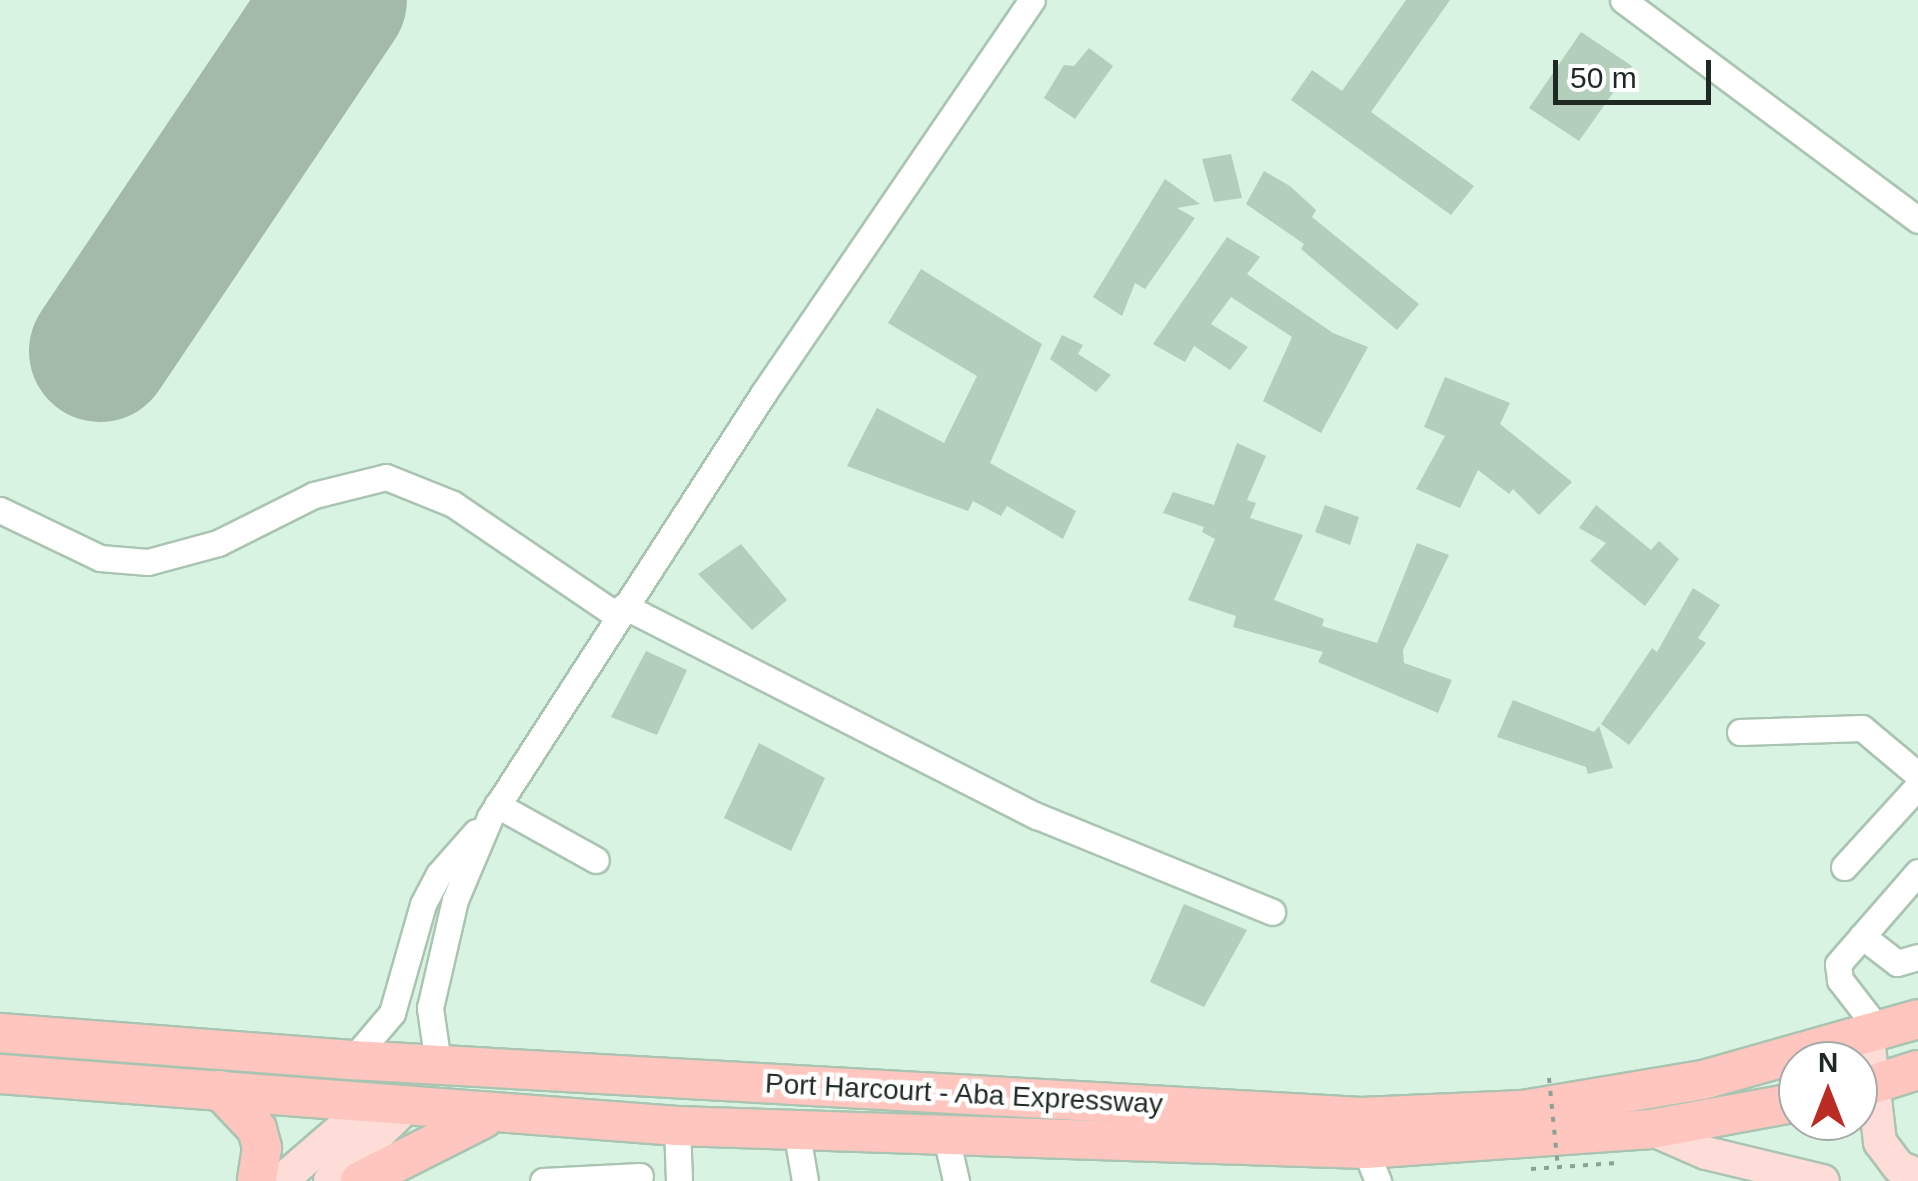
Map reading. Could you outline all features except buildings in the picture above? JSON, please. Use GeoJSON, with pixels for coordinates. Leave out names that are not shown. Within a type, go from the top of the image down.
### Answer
{"type":"FeatureCollection","features":[{"type":"Feature","properties":{"kind":"highway","name":"Port Harcourt - Aba Expressway"},"geometry":{"type":"LineString","coordinates":[[0,1034],[352,1060],[1360,1117],[1439,1116],[1703,1080],[1874,1035],[1918,1019]]}},
{"type":"Feature","properties":{"kind":"highway"},"geometry":{"type":"LineString","coordinates":[[1878,1083],[1918,1070]]}},
{"type":"Feature","properties":{"kind":"highway","name":"Port Harcourt - Aba Expressway"},"geometry":{"type":"LineString","coordinates":[[0,1074],[387,1107],[677,1126],[945,1132],[1372,1165],[1651,1129],[1778,1106]]}},
{"type":"Feature","properties":{"kind":"highway"},"geometry":{"type":"LineString","coordinates":[[220,1090],[257,1129],[262,1148],[257,1181]]}},
{"type":"Feature","properties":{"kind":"highway"},"geometry":{"type":"LineString","coordinates":[[360,1181],[494,1114]]}},
{"type":"Feature","properties":{"kind":"main road"},"geometry":{"type":"LineString","coordinates":[[1873,1041],[1874,1035]]}},
{"type":"Feature","properties":{"kind":"main road"},"geometry":{"type":"LineString","coordinates":[[282,1181],[387,1107]]}},
{"type":"Feature","properties":{"kind":"main road"},"geometry":{"type":"LineString","coordinates":[[330,1181],[387,1107]]}},
{"type":"Feature","properties":{"kind":"main road"},"geometry":{"type":"LineString","coordinates":[[1651,1129],[1706,1153],[1782,1177],[1823,1181]]}},
{"type":"Feature","properties":{"kind":"main road"},"geometry":{"type":"LineString","coordinates":[[1878,1134],[1899,1167],[1918,1175]]}},
{"type":"Feature","properties":{"kind":"street"},"geometry":{"type":"LineString","coordinates":[[352,1060],[392,1013],[424,904],[439,874],[493,811],[621,611],[1032,0]]}},
{"type":"Feature","properties":{"kind":"street"},"geometry":{"type":"LineString","coordinates":[[1623,0],[1918,220]]}},
{"type":"Feature","properties":{"kind":"street"},"geometry":{"type":"LineString","coordinates":[[0,510],[100,558],[148,562],[218,543],[314,495],[386,478],[453,504],[621,611],[1037,816],[1272,912]]}},
{"type":"Feature","properties":{"kind":"street"},"geometry":{"type":"LineString","coordinates":[[1740,732],[1862,728],[1918,775]]}},
{"type":"Feature","properties":{"kind":"street"},"geometry":{"type":"LineString","coordinates":[[1844,867],[1918,786]]}},
{"type":"Feature","properties":{"kind":"street"},"geometry":{"type":"LineString","coordinates":[[493,811],[596,860]]}},
{"type":"Feature","properties":{"kind":"street"},"geometry":{"type":"LineString","coordinates":[[438,1064],[430,1008],[455,900],[493,811]]}},
{"type":"Feature","properties":{"kind":"street"},"geometry":{"type":"LineString","coordinates":[[1874,1035],[1837,972],[1862,936],[1918,872]]}},
{"type":"Feature","properties":{"kind":"street"},"geometry":{"type":"LineString","coordinates":[[1862,936],[1896,963],[1918,957]]}},
{"type":"Feature","properties":{"kind":"street"},"geometry":{"type":"LineString","coordinates":[[677,1126],[678,1181]]}},
{"type":"Feature","properties":{"kind":"street"},"geometry":{"type":"LineString","coordinates":[[796,1129],[805,1181]]}},
{"type":"Feature","properties":{"kind":"street"},"geometry":{"type":"LineString","coordinates":[[945,1132],[956,1181]]}},
{"type":"Feature","properties":{"kind":"street"},"geometry":{"type":"LineString","coordinates":[[543,1181],[640,1176]]}},
{"type":"Feature","properties":{"kind":"path"},"geometry":{"type":"LineString","coordinates":[[1549,1078],[1558,1168]]}},
{"type":"Feature","properties":{"kind":"runway"},"geometry":{"type":"LineString","coordinates":[[100,351],[336,0]]}}]}
